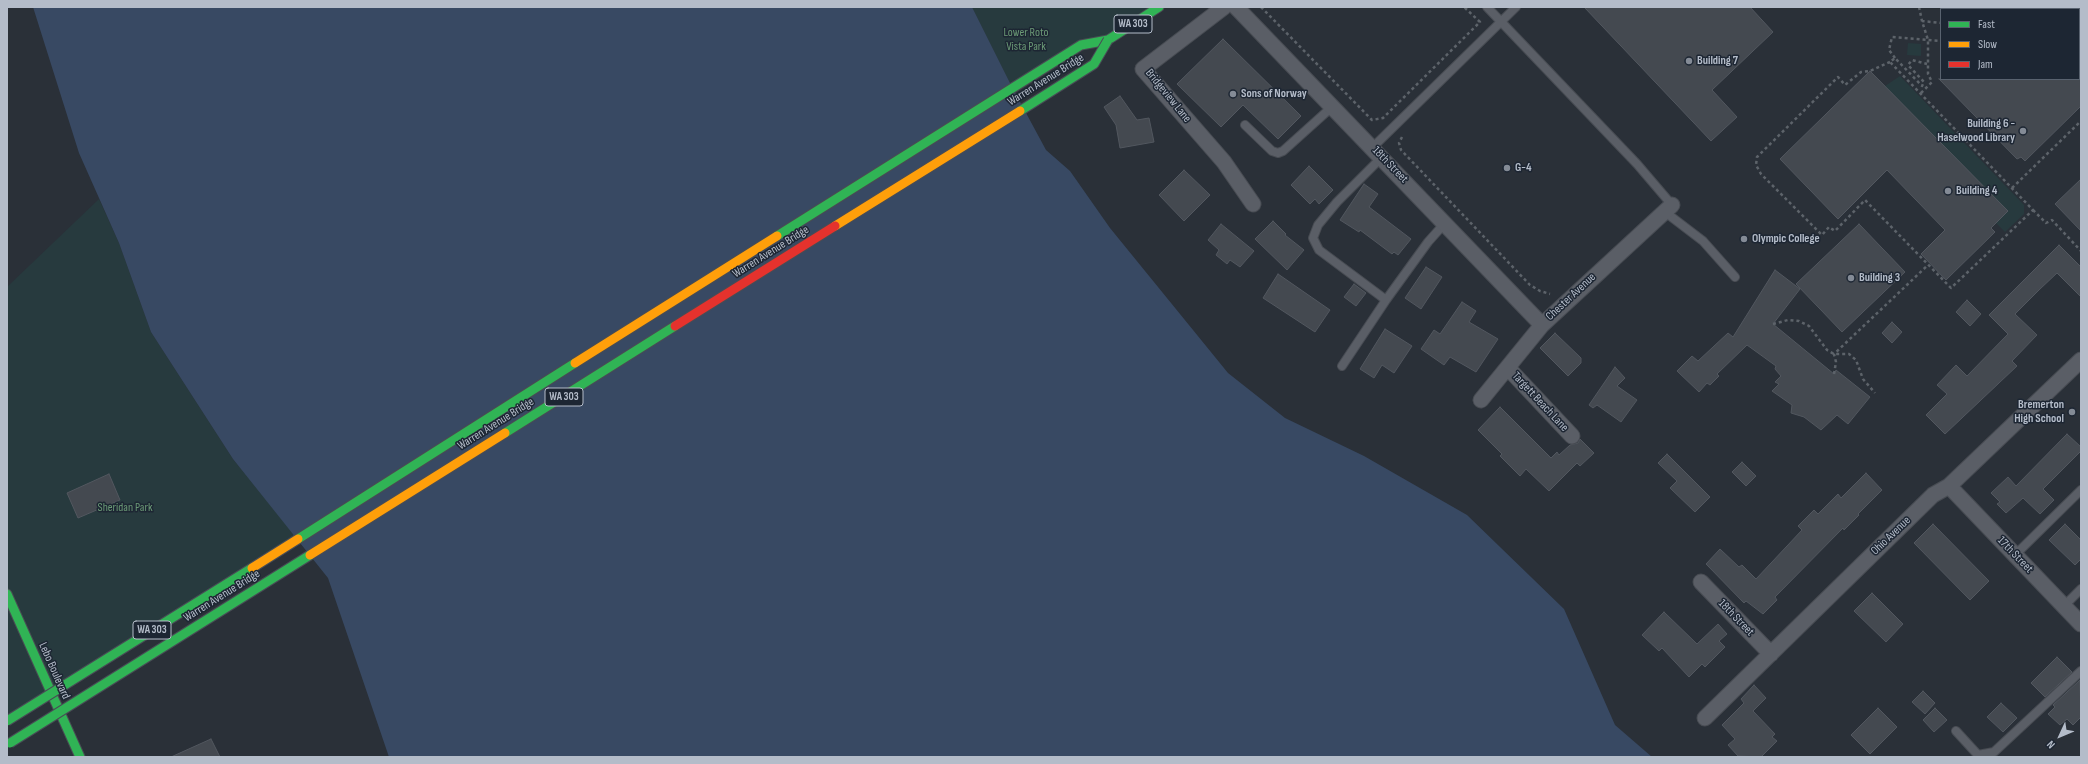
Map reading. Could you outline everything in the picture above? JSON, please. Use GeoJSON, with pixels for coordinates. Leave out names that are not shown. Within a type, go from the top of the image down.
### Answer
{"type":"FeatureCollection","features":[{"type":"Feature","properties":{"kind":"main road","name":"WA 303"},"geometry":{"type":"LineString","coordinates":[[1108,40],[1159,7]]}},
{"type":"Feature","properties":{"kind":"main road","name":"Warren Avenue Bridge"},"geometry":{"type":"LineString","coordinates":[[7,721],[1081,45],[1108,40]]}},
{"type":"Feature","properties":{"kind":"main road","name":"Warren Avenue Bridge"},"geometry":{"type":"LineString","coordinates":[[8,744],[1094,64],[1108,40]]}},
{"type":"Feature","properties":{"kind":"main road","name":"Lebo Boulevard"},"geometry":{"type":"LineString","coordinates":[[7,594],[80,757]]}},
{"type":"Feature","properties":{"kind":"street","name":"Bridgeview Lane"},"geometry":{"type":"LineString","coordinates":[[1224,7],[1143,69],[1224,162],[1253,204]]}},
{"type":"Feature","properties":{"kind":"street","name":"18th Street"},"geometry":{"type":"LineString","coordinates":[[1236,7],[1542,324]]}},
{"type":"Feature","properties":{"kind":"street","name":"Chester Avenue"},"geometry":{"type":"LineString","coordinates":[[1481,400],[1542,324],[1669,208]]}},
{"type":"Feature","properties":{"kind":"street","name":"Ohio Avenue"},"geometry":{"type":"LineString","coordinates":[[1705,718],[1933,495],[1950,486],[2081,360]]}},
{"type":"Feature","properties":{"kind":"street","name":"Targett Beach Lane"},"geometry":{"type":"LineString","coordinates":[[1508,368],[1572,436]]}},
{"type":"Feature","properties":{"kind":"street","name":"17th Street"},"geometry":{"type":"LineString","coordinates":[[1950,486],[2081,624]]}},
{"type":"Feature","properties":{"kind":"street","name":"18th Street"},"geometry":{"type":"LineString","coordinates":[[1701,582],[1771,654]]}},
{"type":"Feature","properties":{"kind":"lane"},"geometry":{"type":"LineString","coordinates":[[1487,7],[1637,164],[1669,208],[1703,241],[1735,277]]}},
{"type":"Feature","properties":{"kind":"lane"},"geometry":{"type":"LineString","coordinates":[[1386,300],[1319,250],[1313,238],[1318,224],[1377,152],[1516,7]]}},
{"type":"Feature","properties":{"kind":"lane"},"geometry":{"type":"LineString","coordinates":[[1245,125],[1272,152],[1278,153],[1283,151],[1333,106]]}},
{"type":"Feature","properties":{"kind":"lane"},"geometry":{"type":"LineString","coordinates":[[1342,366],[1386,300],[1428,242],[1445,223]]}},
{"type":"Feature","properties":{"kind":"lane"},"geometry":{"type":"LineString","coordinates":[[2015,555],[2081,490]]}},
{"type":"Feature","properties":{"kind":"lane"},"geometry":{"type":"LineString","coordinates":[[2064,606],[2081,589]]}},
{"type":"Feature","properties":{"kind":"lane"},"geometry":{"type":"LineString","coordinates":[[1956,731],[1978,755],[1994,752],[2081,671]]}},
{"type":"Feature","properties":{"kind":"path"},"geometry":{"type":"LineString","coordinates":[[1261,7],[1372,120],[1383,118],[1480,22],[1464,7]]}},
{"type":"Feature","properties":{"kind":"path"},"geometry":{"type":"LineString","coordinates":[[1919,7],[1928,40],[1927,64],[1928,74],[1932,82],[1921,93]]}},
{"type":"Feature","properties":{"kind":"path"},"geometry":{"type":"LineString","coordinates":[[1922,21],[1940,23]]}},
{"type":"Feature","properties":{"kind":"path"},"geometry":{"type":"LineString","coordinates":[[1927,64],[1912,60],[1908,65],[1924,82],[1922,86],[1889,50],[1892,37],[1940,41]]}},
{"type":"Feature","properties":{"kind":"path"},"geometry":{"type":"LineString","coordinates":[[1895,58],[1890,62],[1870,71],[1861,72],[1845,85],[1838,77],[1757,157],[1756,165],[1761,174],[1822,235],[1829,227],[1834,231],[1865,200],[1951,288],[2033,210]]}},
{"type":"Feature","properties":{"kind":"path"},"geometry":{"type":"LineString","coordinates":[[1890,62],[2046,223],[2052,220],[2081,251]]}},
{"type":"Feature","properties":{"kind":"path"},"geometry":{"type":"LineString","coordinates":[[2012,188],[2081,121]]}},
{"type":"Feature","properties":{"kind":"path"},"geometry":{"type":"LineString","coordinates":[[1406,134],[1400,139],[1400,150],[1530,285],[1540,291],[1550,294]]}},
{"type":"Feature","properties":{"kind":"path"},"geometry":{"type":"LineString","coordinates":[[1834,354],[1928,264]]}},
{"type":"Feature","properties":{"kind":"path"},"geometry":{"type":"LineString","coordinates":[[1773,324],[1788,320],[1799,321],[1809,326],[1827,350],[1834,354],[1849,354],[1856,360],[1863,378],[1875,393]]}},
{"type":"Feature","properties":{"kind":"path"},"geometry":{"type":"LineString","coordinates":[[1834,354],[1836,362],[1834,374]]}},
{"type":"Feature","properties":{"kind":"green space","name":"Lower Roto Vista Park"},"geometry":{"type":"Polygon","coordinates":[[[972,7],[1159,7],[1012,87],[972,7]]]}},
{"type":"Feature","properties":{"kind":"green space"},"geometry":{"type":"Polygon","coordinates":[[[1939,7],[2019,7],[2018,8],[1940,8],[1939,7]]]}},
{"type":"Feature","properties":{"kind":"green space"},"geometry":{"type":"Polygon","coordinates":[[[1908,43],[1921,44],[1921,56],[1907,55],[1908,43]]]}},
{"type":"Feature","properties":{"kind":"green space"},"geometry":{"type":"Polygon","coordinates":[[[1900,76],[2024,205],[2024,214],[2005,232],[1996,223],[2008,211],[1885,86],[1900,76]]]}},
{"type":"Feature","properties":{"kind":"green space","name":"Sheridan Park"},"geometry":{"type":"Polygon","coordinates":[[[99,199],[119,243],[151,332],[233,459],[298,539],[7,721],[7,287],[99,199]]]}},
{"type":"Feature","properties":{"kind":"water"},"geometry":{"type":"Polygon","coordinates":[[[33,7],[972,7],[1012,87],[1046,150],[1070,171],[1110,228],[1228,373],[1285,418],[1364,456],[1467,515],[1564,609],[1615,725],[1652,757],[389,757],[328,578],[233,459],[151,332],[119,243],[79,153],[33,7]]]}},
{"type":"Feature","properties":{"kind":"building","name":"Building 7"},"geometry":{"type":"Polygon","coordinates":[[[1584,7],[1750,7],[1773,32],[1712,90],[1737,117],[1711,141],[1584,7]]]}},
{"type":"Feature","properties":{"kind":"building","name":"Sons of Norway"},"geometry":{"type":"Polygon","coordinates":[[[1223,39],[1301,116],[1278,139],[1243,105],[1221,127],[1177,84],[1223,39]]]}},
{"type":"Feature","properties":{"kind":"building","name":"Building 4"},"geometry":{"type":"Polygon","coordinates":[[[1870,71],[2008,211],[1991,228],[1995,232],[1946,280],[1921,254],[1945,230],[1887,170],[1838,219],[1780,159],[1870,71]]]}},
{"type":"Feature","properties":{"kind":"building","name":"Building 6 - Haselwood Library"},"geometry":{"type":"Polygon","coordinates":[[[1939,79],[2081,79],[2081,106],[2025,161],[2021,157],[2017,159],[1939,79]]]}},
{"type":"Feature","properties":{"kind":"building"},"geometry":{"type":"Polygon","coordinates":[[[1120,96],[1137,120],[1149,118],[1154,142],[1120,148],[1116,125],[1104,107],[1120,96]]]}},
{"type":"Feature","properties":{"kind":"building"},"geometry":{"type":"Polygon","coordinates":[[[1309,166],[1333,190],[1319,204],[1315,199],[1310,204],[1291,185],[1309,166]]]}},
{"type":"Feature","properties":{"kind":"building"},"geometry":{"type":"Polygon","coordinates":[[[1184,170],[1210,195],[1184,221],[1159,195],[1184,170]]]}},
{"type":"Feature","properties":{"kind":"building"},"geometry":{"type":"Polygon","coordinates":[[[2081,179],[2081,231],[2055,204],[2081,179]]]}},
{"type":"Feature","properties":{"kind":"building"},"geometry":{"type":"Polygon","coordinates":[[[1364,184],[1378,194],[1369,207],[1411,239],[1398,255],[1394,252],[1392,254],[1360,230],[1359,232],[1340,220],[1364,184]]]}},
{"type":"Feature","properties":{"kind":"building"},"geometry":{"type":"Polygon","coordinates":[[[1273,221],[1286,234],[1285,235],[1304,250],[1287,270],[1255,239],[1273,221]]]}},
{"type":"Feature","properties":{"kind":"building"},"geometry":{"type":"Polygon","coordinates":[[[1221,224],[1254,251],[1240,267],[1230,260],[1227,264],[1216,255],[1219,250],[1208,240],[1221,224]]]}},
{"type":"Feature","properties":{"kind":"building","name":"Building 3"},"geometry":{"type":"Polygon","coordinates":[[[1859,224],[1905,272],[1842,332],[1796,284],[1859,224]]]}},
{"type":"Feature","properties":{"kind":"building"},"geometry":{"type":"Polygon","coordinates":[[[2059,245],[2081,267],[2081,297],[2057,273],[2015,314],[2037,335],[2012,361],[2017,366],[1945,434],[1926,415],[1947,394],[1937,385],[1956,365],[1967,376],[2008,334],[1989,315],[2059,245]]]}},
{"type":"Feature","properties":{"kind":"building"},"geometry":{"type":"Polygon","coordinates":[[[1426,267],[1442,277],[1421,309],[1405,298],[1426,267]]]}},
{"type":"Feature","properties":{"kind":"building"},"geometry":{"type":"Polygon","coordinates":[[[1775,270],[1800,289],[1773,324],[1834,374],[1836,370],[1870,397],[1848,424],[1837,415],[1821,430],[1804,417],[1791,413],[1792,405],[1772,391],[1779,384],[1775,382],[1781,376],[1775,369],[1776,366],[1747,345],[1717,374],[1719,376],[1710,385],[1707,383],[1699,392],[1677,371],[1692,356],[1698,361],[1728,333],[1733,337],[1775,270]]]}},
{"type":"Feature","properties":{"kind":"building"},"geometry":{"type":"Polygon","coordinates":[[[1278,274],[1330,310],[1315,332],[1263,298],[1278,274]]]}},
{"type":"Feature","properties":{"kind":"building"},"geometry":{"type":"Polygon","coordinates":[[[1354,284],[1366,293],[1356,306],[1344,297],[1354,284]]]}},
{"type":"Feature","properties":{"kind":"building"},"geometry":{"type":"Polygon","coordinates":[[[1967,300],[1981,314],[1970,326],[1956,312],[1967,300]]]}},
{"type":"Feature","properties":{"kind":"building"},"geometry":{"type":"Polygon","coordinates":[[[1462,302],[1476,311],[1469,322],[1498,339],[1476,372],[1450,357],[1444,365],[1421,349],[1434,330],[1440,334],[1462,302]]]}},
{"type":"Feature","properties":{"kind":"building"},"geometry":{"type":"Polygon","coordinates":[[[1892,322],[1902,332],[1892,343],[1882,333],[1892,322]]]}},
{"type":"Feature","properties":{"kind":"building"},"geometry":{"type":"Polygon","coordinates":[[[1385,329],[1412,346],[1394,373],[1382,365],[1374,378],[1360,369],[1385,329]]]}},
{"type":"Feature","properties":{"kind":"building"},"geometry":{"type":"Polygon","coordinates":[[[1555,333],[1581,358],[1581,363],[1568,376],[1540,348],[1555,333]]]}},
{"type":"Feature","properties":{"kind":"building"},"geometry":{"type":"Polygon","coordinates":[[[1615,367],[1625,378],[1617,386],[1637,400],[1621,422],[1597,405],[1593,408],[1589,405],[1615,367]]]}},
{"type":"Feature","properties":{"kind":"building"},"geometry":{"type":"Polygon","coordinates":[[[1500,407],[1551,458],[1557,452],[1559,455],[1570,445],[1578,443],[1580,439],[1594,453],[1580,466],[1577,463],[1549,491],[1526,469],[1520,476],[1500,456],[1502,454],[1478,430],[1500,407]]]}},
{"type":"Feature","properties":{"kind":"building"},"geometry":{"type":"Polygon","coordinates":[[[2067,434],[2081,447],[2081,451],[2043,489],[2054,500],[2040,514],[2023,498],[2006,513],[1997,504],[2000,502],[1991,493],[2008,477],[2016,486],[2067,434]]]}},
{"type":"Feature","properties":{"kind":"building"},"geometry":{"type":"Polygon","coordinates":[[[1667,454],[1710,497],[1695,512],[1670,488],[1677,481],[1658,463],[1667,454]]]}},
{"type":"Feature","properties":{"kind":"building"},"geometry":{"type":"Polygon","coordinates":[[[1742,462],[1756,476],[1746,486],[1732,472],[1742,462]]]}},
{"type":"Feature","properties":{"kind":"building"},"geometry":{"type":"Polygon","coordinates":[[[1866,473],[1882,490],[1844,530],[1843,528],[1775,597],[1777,600],[1763,614],[1746,601],[1744,603],[1706,564],[1720,549],[1739,567],[1742,565],[1756,579],[1802,530],[1798,526],[1814,510],[1818,514],[1838,494],[1841,498],[1866,473]]]}},
{"type":"Feature","properties":{"kind":"building"},"geometry":{"type":"Polygon","coordinates":[[[109,474],[120,500],[78,518],[67,493],[109,474]]]}},
{"type":"Feature","properties":{"kind":"building"},"geometry":{"type":"Polygon","coordinates":[[[1933,524],[1989,581],[1970,600],[1914,543],[1933,524]]]}},
{"type":"Feature","properties":{"kind":"building"},"geometry":{"type":"Polygon","coordinates":[[[2065,524],[2081,540],[2081,559],[2075,565],[2049,540],[2065,524]]]}},
{"type":"Feature","properties":{"kind":"building"},"geometry":{"type":"Polygon","coordinates":[[[1872,593],[1903,624],[1886,642],[1854,611],[1872,593]]]}},
{"type":"Feature","properties":{"kind":"building"},"geometry":{"type":"Polygon","coordinates":[[[1664,612],[1697,644],[1718,624],[1727,634],[1719,641],[1725,647],[1705,667],[1702,664],[1689,677],[1662,648],[1659,651],[1642,635],[1664,612]]]}},
{"type":"Feature","properties":{"kind":"building"},"geometry":{"type":"Polygon","coordinates":[[[2057,657],[2072,672],[2045,697],[2031,683],[2057,657]]]}},
{"type":"Feature","properties":{"kind":"building"},"geometry":{"type":"Polygon","coordinates":[[[2080,680],[2081,717],[2073,725],[2067,719],[2060,725],[2048,714],[2055,707],[2053,705],[2080,680]]]}},
{"type":"Feature","properties":{"kind":"building"},"geometry":{"type":"Polygon","coordinates":[[[1754,685],[1766,698],[1753,711],[1775,734],[1772,737],[1777,741],[1761,757],[1738,756],[1728,745],[1735,739],[1722,725],[1744,703],[1741,699],[1754,685]]]}},
{"type":"Feature","properties":{"kind":"building"},"geometry":{"type":"Polygon","coordinates":[[[1923,691],[1935,703],[1925,714],[1912,702],[1923,691]]]}},
{"type":"Feature","properties":{"kind":"building"},"geometry":{"type":"Polygon","coordinates":[[[2001,703],[2017,718],[2003,732],[1987,717],[2001,703]]]}},
{"type":"Feature","properties":{"kind":"building"},"geometry":{"type":"Polygon","coordinates":[[[1878,708],[1897,727],[1870,754],[1851,735],[1878,708]]]}},
{"type":"Feature","properties":{"kind":"building"},"geometry":{"type":"Polygon","coordinates":[[[1935,708],[1947,720],[1934,732],[1923,720],[1935,708]]]}},
{"type":"Feature","properties":{"kind":"building"},"geometry":{"type":"Polygon","coordinates":[[[211,739],[220,757],[171,757],[211,739]]]}},
{"type":"Feature","properties":{"kind":"traffic: fast"},"geometry":{"type":"LineString","coordinates":[[777,236],[1081,45],[1108,40],[1159,7]]}},
{"type":"Feature","properties":{"kind":"traffic: fast"},"geometry":{"type":"LineString","coordinates":[[1020,111],[1094,64],[1108,40]]}},
{"type":"Feature","properties":{"kind":"traffic: fast"},"geometry":{"type":"LineString","coordinates":[[505,433],[675,326]]}},
{"type":"Feature","properties":{"kind":"traffic: fast"},"geometry":{"type":"LineString","coordinates":[[298,539],[575,363]]}},
{"type":"Feature","properties":{"kind":"traffic: fast"},"geometry":{"type":"LineString","coordinates":[[10,743],[310,555]]}},
{"type":"Feature","properties":{"kind":"traffic: fast"},"geometry":{"type":"LineString","coordinates":[[7,721],[252,568]]}},
{"type":"Feature","properties":{"kind":"traffic: fast"},"geometry":{"type":"LineString","coordinates":[[7,594],[80,757]]}},
{"type":"Feature","properties":{"kind":"traffic: slow"},"geometry":{"type":"LineString","coordinates":[[835,226],[1020,111]]}},
{"type":"Feature","properties":{"kind":"traffic: slow"},"geometry":{"type":"LineString","coordinates":[[575,363],[777,236]]}},
{"type":"Feature","properties":{"kind":"traffic: slow"},"geometry":{"type":"LineString","coordinates":[[310,555],[505,433]]}},
{"type":"Feature","properties":{"kind":"traffic: slow"},"geometry":{"type":"LineString","coordinates":[[252,568],[298,539]]}},
{"type":"Feature","properties":{"kind":"traffic: jam"},"geometry":{"type":"LineString","coordinates":[[675,326],[835,226]]}},
{"type":"Feature","properties":{"kind":"place","name":"Building 7"},"geometry":{"type":"Point","coordinates":[1689,61]}},
{"type":"Feature","properties":{"kind":"place","name":"Sons of Norway"},"geometry":{"type":"Point","coordinates":[1233,94]}},
{"type":"Feature","properties":{"kind":"place","name":"Building 6 - Haselwood Library"},"geometry":{"type":"Point","coordinates":[2023,131]}},
{"type":"Feature","properties":{"kind":"place","name":"G-4"},"geometry":{"type":"Point","coordinates":[1507,168]}},
{"type":"Feature","properties":{"kind":"place","name":"Building 4"},"geometry":{"type":"Point","coordinates":[1948,191]}},
{"type":"Feature","properties":{"kind":"place","name":"Olympic College"},"geometry":{"type":"Point","coordinates":[1744,239]}},
{"type":"Feature","properties":{"kind":"place","name":"Building 3"},"geometry":{"type":"Point","coordinates":[1851,278]}},
{"type":"Feature","properties":{"kind":"place","name":"Bremerton High School"},"geometry":{"type":"Point","coordinates":[2072,412]}}]}
